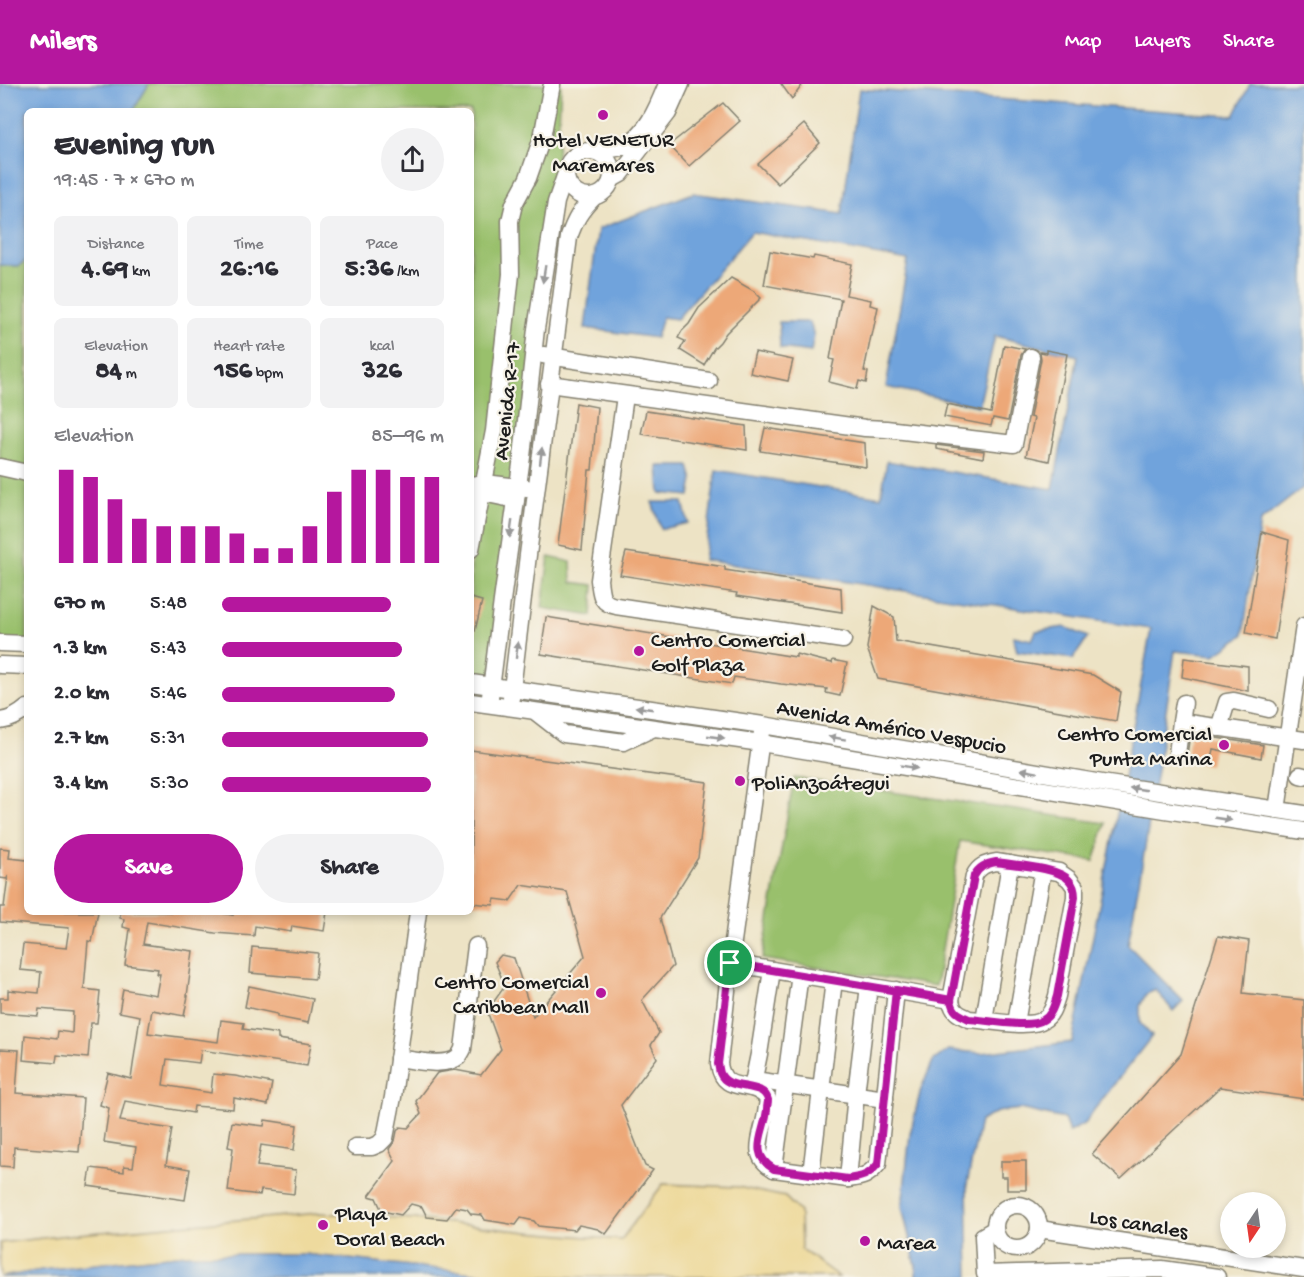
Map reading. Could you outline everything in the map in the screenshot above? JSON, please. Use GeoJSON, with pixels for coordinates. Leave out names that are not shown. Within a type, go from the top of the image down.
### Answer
{"type":"FeatureCollection","features":[{"type":"Feature","properties":{"kind":"street"},"geometry":{"type":"LineString","coordinates":[[474,518],[477,487],[494,431],[511,273],[510,221],[514,204],[528,178],[542,138],[552,84]]}},
{"type":"Feature","properties":{"kind":"street"},"geometry":{"type":"LineString","coordinates":[[657,107],[658,84]]}},
{"type":"Feature","properties":{"kind":"street"},"geometry":{"type":"LineString","coordinates":[[589,151],[623,146],[636,137],[657,107],[667,84]]}},
{"type":"Feature","properties":{"kind":"street","name":"Avenida R-17"},"geometry":{"type":"LineString","coordinates":[[510,708],[569,237],[575,219],[582,208],[593,198],[606,191],[612,179],[621,174],[668,113],[681,84]]}},
{"type":"Feature","properties":{"kind":"street"},"geometry":{"type":"LineString","coordinates":[[589,151],[597,152],[609,162],[612,179]]}},
{"type":"Feature","properties":{"kind":"street","name":"Avenida R-17"},"geometry":{"type":"LineString","coordinates":[[489,705],[550,235],[556,202],[568,163],[572,158],[589,151]]}},
{"type":"Feature","properties":{"kind":"street"},"geometry":{"type":"LineString","coordinates":[[565,176],[571,190],[577,195],[593,198]]}},
{"type":"Feature","properties":{"kind":"street"},"geometry":{"type":"LineString","coordinates":[[550,235],[569,237]]}},
{"type":"Feature","properties":{"kind":"street"},"geometry":{"type":"LineString","coordinates":[[533,353],[709,381]]}},
{"type":"Feature","properties":{"kind":"street"},"geometry":{"type":"LineString","coordinates":[[549,384],[865,428],[1014,444],[1031,357]]}},
{"type":"Feature","properties":{"kind":"street"},"geometry":{"type":"LineString","coordinates":[[625,396],[599,580],[601,597],[608,604],[616,606],[843,640]]}},
{"type":"Feature","properties":{"kind":"street"},"geometry":{"type":"LineString","coordinates":[[0,467],[24,472]]}},
{"type":"Feature","properties":{"kind":"street"},"geometry":{"type":"LineString","coordinates":[[477,487],[517,493],[537,490]]}},
{"type":"Feature","properties":{"kind":"street"},"geometry":{"type":"LineString","coordinates":[[1278,810],[1296,739],[1304,626]]}},
{"type":"Feature","properties":{"kind":"street"},"geometry":{"type":"LineString","coordinates":[[0,643],[24,644]]}},
{"type":"Feature","properties":{"kind":"street"},"geometry":{"type":"LineString","coordinates":[[0,665],[24,666]]}},
{"type":"Feature","properties":{"kind":"street","name":"Avenida Américo Vespucio"},"geometry":{"type":"LineString","coordinates":[[474,683],[763,725],[1107,792]]}},
{"type":"Feature","properties":{"kind":"street"},"geometry":{"type":"LineString","coordinates":[[1219,728],[1227,702],[1234,701],[1269,709]]}},
{"type":"Feature","properties":{"kind":"street","name":"Avenida Américo Vespucio"},"geometry":{"type":"LineString","coordinates":[[474,702],[1107,792],[1167,802],[1304,831]]}},
{"type":"Feature","properties":{"kind":"street"},"geometry":{"type":"LineString","coordinates":[[1177,754],[1184,702]]}},
{"type":"Feature","properties":{"kind":"street"},"geometry":{"type":"LineString","coordinates":[[0,721],[9,720],[24,710]]}},
{"type":"Feature","properties":{"kind":"street"},"geometry":{"type":"LineString","coordinates":[[1181,722],[1296,739]]}},
{"type":"Feature","properties":{"kind":"street"},"geometry":{"type":"LineString","coordinates":[[763,725],[730,963],[718,1064],[720,1073],[733,1085],[784,1084],[885,1098]]}},
{"type":"Feature","properties":{"kind":"street","name":"Avenida Américo Vespucio"},"geometry":{"type":"LineString","coordinates":[[1167,802],[1304,814]]}},
{"type":"Feature","properties":{"kind":"street"},"geometry":{"type":"LineString","coordinates":[[996,862],[1043,869],[1059,872],[1069,879],[1074,887],[1075,897],[1057,996],[1052,1011],[1043,1020],[1031,1025],[969,1019],[960,1015],[952,1008],[951,1000],[974,876],[978,868],[996,862]]}},
{"type":"Feature","properties":{"kind":"street"},"geometry":{"type":"LineString","coordinates":[[984,1020],[1010,864]]}},
{"type":"Feature","properties":{"kind":"street"},"geometry":{"type":"LineString","coordinates":[[1016,1023],[1043,869]]}},
{"type":"Feature","properties":{"kind":"street"},"geometry":{"type":"LineString","coordinates":[[355,1147],[372,1147],[385,1138],[393,1097],[418,915]]}},
{"type":"Feature","properties":{"kind":"street"},"geometry":{"type":"LineString","coordinates":[[398,1058],[441,1063],[458,1057],[464,1049],[476,946]]}},
{"type":"Feature","properties":{"kind":"street"},"geometry":{"type":"LineString","coordinates":[[730,963],[951,1000]]}},
{"type":"Feature","properties":{"kind":"street"},"geometry":{"type":"LineString","coordinates":[[753,1084],[772,970]]}},
{"type":"Feature","properties":{"kind":"street"},"geometry":{"type":"LineString","coordinates":[[774,1169],[800,974]]}},
{"type":"Feature","properties":{"kind":"street"},"geometry":{"type":"LineString","coordinates":[[811,1174],[834,980]]}},
{"type":"Feature","properties":{"kind":"street"},"geometry":{"type":"LineString","coordinates":[[848,1179],[869,986]]}},
{"type":"Feature","properties":{"kind":"street"},"geometry":{"type":"LineString","coordinates":[[753,1084],[768,1099],[758,1146],[765,1164],[774,1169],[848,1179],[870,1173],[878,1164],[896,990]]}},
{"type":"Feature","properties":{"kind":"street"},"geometry":{"type":"LineString","coordinates":[[1014,1205],[1031,1210],[1039,1222],[1039,1229],[1032,1244],[1016,1249],[1005,1246],[998,1239],[995,1229],[999,1215],[1014,1205]]}},
{"type":"Feature","properties":{"kind":"street"},"geometry":{"type":"LineString","coordinates":[[995,1229],[983,1236],[985,1274],[1162,1269],[1217,1277]]}},
{"type":"Feature","properties":{"kind":"street","name":"Los canales"},"geometry":{"type":"LineString","coordinates":[[1039,1229],[1304,1269]]}},
{"type":"Feature","properties":{"kind":"green space"},"geometry":{"type":"Polygon","coordinates":[[[149,84],[561,84],[556,178],[491,686],[474,683],[474,108],[135,108],[149,84]]]}},
{"type":"Feature","properties":{"kind":"green space"},"geometry":{"type":"Polygon","coordinates":[[[24,262],[24,644],[0,643],[0,265],[19,266],[24,262]]]}},
{"type":"Feature","properties":{"kind":"green space"},"geometry":{"type":"Polygon","coordinates":[[[549,557],[571,562],[572,582],[594,585],[592,616],[542,608],[549,557]]]}},
{"type":"Feature","properties":{"kind":"green space"},"geometry":{"type":"Polygon","coordinates":[[[794,778],[1106,823],[1094,861],[960,841],[936,986],[762,959],[794,778]]]}},
{"type":"Feature","properties":{"kind":"sand","name":"Playa Doral Beach"},"geometry":{"type":"Polygon","coordinates":[[[663,1184],[738,1187],[785,1197],[800,1212],[801,1249],[839,1277],[510,1277],[304,1254],[186,1254],[0,1277],[0,1243],[319,1213],[414,1219],[621,1240],[663,1184]]]}},
{"type":"Feature","properties":{"kind":"water"},"geometry":{"type":"Polygon","coordinates":[[[0,84],[149,84],[135,108],[24,108],[24,262],[19,266],[0,265],[0,84]]]}},
{"type":"Feature","properties":{"kind":"water"},"geometry":{"type":"Polygon","coordinates":[[[1250,84],[1304,84],[1304,487],[1260,522],[1243,635],[1215,655],[1175,651],[1128,945],[1183,1001],[1173,1011],[1156,990],[1146,994],[1140,1006],[1140,1023],[1152,1036],[1086,1123],[1069,1132],[1064,1119],[1020,1109],[997,1112],[980,1121],[967,1184],[969,1277],[916,1277],[916,1266],[902,1207],[910,1134],[921,1089],[933,1061],[948,1050],[981,1053],[1072,1042],[1151,629],[704,560],[716,470],[881,497],[887,461],[1053,489],[1078,356],[995,336],[979,406],[886,387],[908,260],[752,232],[677,319],[662,317],[656,338],[585,328],[598,229],[693,193],[842,214],[859,89],[1234,116],[1250,84]]]}},
{"type":"Feature","properties":{"kind":"water"},"geometry":{"type":"Polygon","coordinates":[[[779,322],[810,322],[814,336],[811,352],[780,348],[779,322]]]}},
{"type":"Feature","properties":{"kind":"water"},"geometry":{"type":"Polygon","coordinates":[[[658,466],[689,466],[693,480],[690,496],[660,493],[658,466]]]}},
{"type":"Feature","properties":{"kind":"water"},"geometry":{"type":"Polygon","coordinates":[[[652,502],[683,502],[688,523],[661,529],[652,502]]]}},
{"type":"Feature","properties":{"kind":"water"},"geometry":{"type":"Polygon","coordinates":[[[1065,627],[1088,637],[1073,659],[1017,651],[1013,636],[1032,640],[1036,631],[1065,627]]]}},
{"type":"Feature","properties":{"kind":"water"},"geometry":{"type":"Polygon","coordinates":[[[186,1254],[304,1254],[510,1277],[0,1277],[186,1254]]]}},
{"type":"Feature","properties":{"kind":"building"},"geometry":{"type":"Polygon","coordinates":[[[781,84],[803,84],[792,99],[781,84]]]}},
{"type":"Feature","properties":{"kind":"building"},"geometry":{"type":"Polygon","coordinates":[[[723,103],[740,121],[689,166],[669,145],[723,103]]]}},
{"type":"Feature","properties":{"kind":"building"},"geometry":{"type":"Polygon","coordinates":[[[804,124],[820,143],[778,184],[758,164],[804,124]]]}},
{"type":"Feature","properties":{"kind":"building"},"geometry":{"type":"Polygon","coordinates":[[[770,251],[813,259],[814,256],[852,264],[846,295],[871,300],[870,305],[878,307],[864,371],[868,372],[866,383],[859,381],[857,389],[829,382],[834,360],[830,359],[841,299],[764,285],[770,251]]]}},
{"type":"Feature","properties":{"kind":"building"},"geometry":{"type":"Polygon","coordinates":[[[731,278],[754,291],[761,298],[726,333],[704,365],[680,350],[685,341],[678,338],[699,308],[731,278]]]}},
{"type":"Feature","properties":{"kind":"building"},"geometry":{"type":"Polygon","coordinates":[[[1004,345],[1025,349],[1021,355],[1008,421],[993,418],[991,426],[944,417],[947,404],[991,413],[1004,345]]]}},
{"type":"Feature","properties":{"kind":"building"},"geometry":{"type":"Polygon","coordinates":[[[1046,350],[1067,354],[1049,461],[1026,456],[1034,418],[1030,417],[1041,359],[1040,352],[1046,353],[1046,350]]]}},
{"type":"Feature","properties":{"kind":"building"},"geometry":{"type":"Polygon","coordinates":[[[755,352],[793,360],[788,381],[750,373],[755,352]]]}},
{"type":"Feature","properties":{"kind":"building"},"geometry":{"type":"Polygon","coordinates":[[[576,403],[597,407],[582,550],[558,545],[576,403]]]}},
{"type":"Feature","properties":{"kind":"building"},"geometry":{"type":"Polygon","coordinates":[[[646,411],[746,426],[747,450],[641,434],[646,411]]]}},
{"type":"Feature","properties":{"kind":"building"},"geometry":{"type":"Polygon","coordinates":[[[765,428],[865,443],[866,467],[760,451],[765,428]]]}},
{"type":"Feature","properties":{"kind":"building"},"geometry":{"type":"Polygon","coordinates":[[[936,445],[984,451],[983,458],[936,449],[936,445]]]}},
{"type":"Feature","properties":{"kind":"building"},"geometry":{"type":"Polygon","coordinates":[[[1262,532],[1289,540],[1275,639],[1246,633],[1262,532]]]}},
{"type":"Feature","properties":{"kind":"building"},"geometry":{"type":"Polygon","coordinates":[[[626,552],[841,588],[842,612],[620,575],[626,552]]]}},
{"type":"Feature","properties":{"kind":"building"},"geometry":{"type":"Polygon","coordinates":[[[474,599],[482,601],[474,631],[474,599]]]}},
{"type":"Feature","properties":{"kind":"building"},"geometry":{"type":"Polygon","coordinates":[[[874,606],[894,617],[896,641],[1093,675],[1121,692],[1116,721],[878,679],[867,648],[874,606]]]}},
{"type":"Feature","properties":{"kind":"building","name":"Centro Comercial Golf Plaza"},"geometry":{"type":"Polygon","coordinates":[[[546,617],[796,657],[796,654],[832,663],[833,660],[847,663],[840,696],[826,693],[827,689],[734,677],[732,684],[541,654],[546,617]]]}},
{"type":"Feature","properties":{"kind":"building"},"geometry":{"type":"Polygon","coordinates":[[[1184,658],[1248,666],[1248,691],[1182,677],[1184,658]]]}},
{"type":"Feature","properties":{"kind":"building","name":"Centro Comercial Punta Marina"},"geometry":{"type":"Polygon","coordinates":[[[1190,734],[1263,745],[1261,758],[1213,749],[1210,765],[1185,760],[1190,734]]]}},
{"type":"Feature","properties":{"kind":"building","name":"Centro Comercial Caribbean Mall"},"geometry":{"type":"Polygon","coordinates":[[[474,750],[707,782],[698,858],[660,918],[673,966],[642,1000],[659,1033],[651,1045],[657,1058],[621,1105],[645,1166],[653,1170],[606,1234],[598,1229],[579,1225],[575,1230],[538,1226],[534,1221],[521,1218],[516,1225],[485,1220],[482,1215],[471,1214],[467,1209],[456,1207],[447,1219],[427,1217],[422,1207],[411,1204],[401,1215],[382,1211],[376,1198],[369,1196],[395,1161],[389,1149],[395,1141],[397,1131],[400,1127],[408,1128],[421,1114],[416,1101],[437,1073],[455,1070],[481,1075],[501,1049],[487,1011],[505,986],[495,962],[501,955],[514,958],[533,1017],[585,956],[567,892],[521,885],[510,901],[495,899],[493,905],[474,903],[474,750]]]}},
{"type":"Feature","properties":{"kind":"building"},"geometry":{"type":"Polygon","coordinates":[[[0,848],[10,849],[9,858],[24,860],[24,915],[97,915],[92,942],[88,941],[84,989],[100,991],[97,1023],[91,1023],[88,1058],[57,1055],[56,1063],[23,1060],[25,1035],[57,1039],[58,1031],[72,1033],[73,1012],[39,1009],[38,1016],[0,1013],[0,998],[8,998],[8,990],[39,993],[41,972],[20,970],[23,944],[66,948],[69,928],[0,922],[0,907],[4,907],[8,876],[7,879],[0,878],[0,848]]]}},
{"type":"Feature","properties":{"kind":"building"},"geometry":{"type":"Polygon","coordinates":[[[120,915],[327,915],[324,931],[292,926],[291,932],[255,926],[254,936],[215,933],[147,922],[143,944],[193,951],[184,1016],[152,1010],[148,1033],[218,1042],[221,1020],[244,1023],[243,1029],[278,1034],[278,1039],[311,1044],[307,1066],[201,1050],[199,1063],[167,1059],[163,1085],[211,1093],[213,1074],[272,1083],[268,1105],[234,1098],[233,1109],[194,1106],[193,1113],[125,1101],[120,1121],[172,1129],[166,1165],[190,1169],[185,1200],[88,1186],[91,1168],[124,1172],[124,1166],[133,1167],[136,1147],[104,1142],[109,1108],[100,1105],[108,1073],[131,1079],[140,1016],[119,1012],[123,989],[156,995],[160,974],[157,974],[158,969],[125,965],[130,929],[123,927],[124,919],[120,918],[120,915]]]}},
{"type":"Feature","properties":{"kind":"building"},"geometry":{"type":"Polygon","coordinates":[[[1218,936],[1249,941],[1243,993],[1304,1000],[1304,1099],[1220,1087],[1121,1179],[1092,1154],[1181,1054],[1218,936]]]}},
{"type":"Feature","properties":{"kind":"building"},"geometry":{"type":"Polygon","coordinates":[[[252,947],[318,953],[315,979],[250,973],[252,947]]]}},
{"type":"Feature","properties":{"kind":"building"},"geometry":{"type":"Polygon","coordinates":[[[249,986],[313,999],[308,1023],[277,1017],[277,1014],[245,1007],[249,986]]]}},
{"type":"Feature","properties":{"kind":"building"},"geometry":{"type":"Polygon","coordinates":[[[0,1049],[19,1050],[16,1093],[83,1098],[79,1152],[14,1147],[13,1167],[0,1166],[0,1049]]]}},
{"type":"Feature","properties":{"kind":"building"},"geometry":{"type":"Polygon","coordinates":[[[265,1120],[297,1125],[294,1150],[261,1145],[257,1166],[296,1170],[294,1194],[261,1190],[260,1195],[228,1191],[233,1148],[228,1147],[232,1122],[264,1126],[265,1120]]]}},
{"type":"Feature","properties":{"kind":"building"},"geometry":{"type":"Polygon","coordinates":[[[1001,1161],[1026,1161],[1026,1190],[1007,1190],[1007,1177],[1001,1177],[1001,1161]]]}},
{"type":"Feature","properties":{"kind":"place","name":"Hotel VENETUR Maremares"},"geometry":{"type":"Point","coordinates":[603,115]}},
{"type":"Feature","properties":{"kind":"place","name":"Centro Comercial Golf Plaza"},"geometry":{"type":"Point","coordinates":[639,651]}},
{"type":"Feature","properties":{"kind":"place","name":"Centro Comercial Punta Marina"},"geometry":{"type":"Point","coordinates":[1224,745]}},
{"type":"Feature","properties":{"kind":"place","name":"PoliAnzoátegui"},"geometry":{"type":"Point","coordinates":[740,781]}},
{"type":"Feature","properties":{"kind":"place","name":"Centro Comercial Caribbean Mall"},"geometry":{"type":"Point","coordinates":[601,993]}},
{"type":"Feature","properties":{"kind":"place","name":"Playa Doral Beach"},"geometry":{"type":"Point","coordinates":[323,1225]}},
{"type":"Feature","properties":{"kind":"place","name":"Marea"},"geometry":{"type":"Point","coordinates":[865,1241]}},
{"type":"Feature","properties":{"kind":"route"},"geometry":{"type":"LineString","coordinates":[[730,963],[718,1064],[725,1080],[733,1085],[763,1092],[768,1099],[758,1146],[760,1156],[765,1164],[774,1169],[848,1179],[860,1177],[870,1173],[878,1164],[884,1120],[892,1041],[896,990],[951,1000],[952,1008],[969,1019],[1031,1025],[1043,1020],[1052,1011],[1057,996],[1075,897],[1074,887],[1069,879],[1059,872],[996,862],[978,868],[974,876],[951,1000],[730,963]]}}]}
